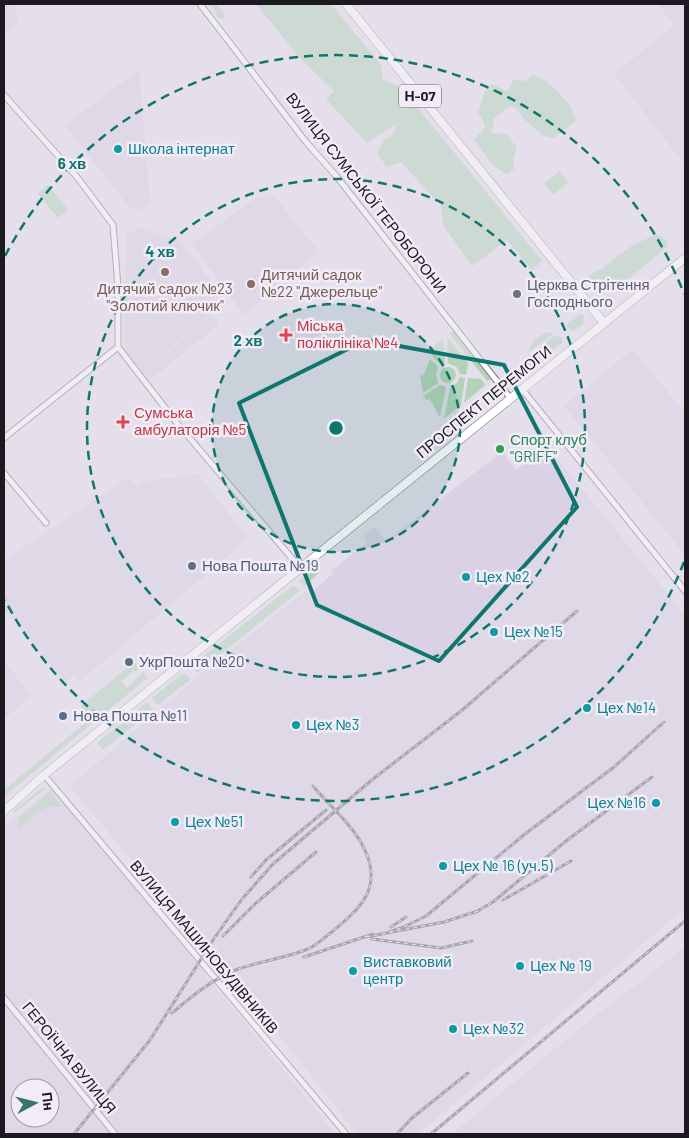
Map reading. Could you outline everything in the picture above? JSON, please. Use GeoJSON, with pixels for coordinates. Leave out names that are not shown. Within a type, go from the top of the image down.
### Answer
{"type":"FeatureCollection","features":[{"type":"Feature","properties":{"kind":"main road","name":"Н-07"},"geometry":{"type":"LineString","coordinates":[[346,4],[604,323]]}},
{"type":"Feature","properties":{"kind":"main road","name":"ПРОСПЕКТ ПЕРЕМОГИ"},"geometry":{"type":"LineString","coordinates":[[4,810],[44,775],[685,258]]}},
{"type":"Feature","properties":{"kind":"street","name":"ВУЛИЦЯ СУМСЬКОЇ ТЕРОБОРОНИ"},"geometry":{"type":"LineString","coordinates":[[200,4],[306,142],[337,177],[511,398]]}},
{"type":"Feature","properties":{"kind":"street"},"geometry":{"type":"LineString","coordinates":[[4,95],[77,177],[112,225],[118,286],[118,347],[176,422],[301,569]]}},
{"type":"Feature","properties":{"kind":"street"},"geometry":{"type":"LineString","coordinates":[[4,438],[118,347]]}},
{"type":"Feature","properties":{"kind":"street"},"geometry":{"type":"LineString","coordinates":[[522,390],[685,590]]}},
{"type":"Feature","properties":{"kind":"street"},"geometry":{"type":"LineString","coordinates":[[4,473],[46,523]]}},
{"type":"Feature","properties":{"kind":"street","name":"ВУЛИЦЯ МАШИНОБУДІВНИКІВ"},"geometry":{"type":"LineString","coordinates":[[44,775],[346,1134]]}},
{"type":"Feature","properties":{"kind":"street","name":"ГЕРОЇЧНА ВУЛИЦЯ"},"geometry":{"type":"LineString","coordinates":[[4,998],[116,1134]]}},
{"type":"Feature","properties":{"kind":"highlighted area"},"geometry":{"type":"Polygon","coordinates":[[[366,340],[504,365],[577,507],[439,661],[317,605],[239,403],[366,340]]]}},
{"type":"Feature","properties":{"kind":"shaded area"},"geometry":{"type":"Polygon","coordinates":[[[4,4],[13,4],[18,21],[4,34],[4,4]]]}},
{"type":"Feature","properties":{"kind":"shaded area"},"geometry":{"type":"Polygon","coordinates":[[[658,4],[685,4],[685,165],[614,74],[674,26],[658,4]]]}},
{"type":"Feature","properties":{"kind":"shaded area"},"geometry":{"type":"Polygon","coordinates":[[[139,70],[150,202],[142,210],[129,207],[65,125],[139,70]]]}},
{"type":"Feature","properties":{"kind":"shaded area","name":"Дитячий садок №22 \"Джерельце\""},"geometry":{"type":"Polygon","coordinates":[[[257,197],[275,197],[319,252],[244,315],[192,244],[257,197]]]}},
{"type":"Feature","properties":{"kind":"shaded area","name":"Дитячий садок №23 \"Золотий ключик\""},"geometry":{"type":"Polygon","coordinates":[[[139,227],[182,242],[226,302],[164,353],[130,310],[164,355],[212,315],[220,324],[151,379],[149,377],[146,379],[125,352],[124,311],[130,308],[125,303],[126,236],[139,227]]]}},
{"type":"Feature","properties":{"kind":"shaded area"},"geometry":{"type":"Polygon","coordinates":[[[633,349],[685,413],[685,555],[564,406],[633,349]]]}},
{"type":"Feature","properties":{"kind":"shaded area"},"geometry":{"type":"Polygon","coordinates":[[[547,446],[685,615],[685,908],[418,1134],[357,1134],[289,1048],[70,786],[196,678],[308,589],[311,592],[333,574],[331,571],[367,542],[363,536],[374,526],[386,541],[498,455],[501,457],[504,454],[516,470],[547,446]]]}},
{"type":"Feature","properties":{"kind":"shaded area"},"geometry":{"type":"Polygon","coordinates":[[[198,474],[248,539],[80,681],[74,675],[65,682],[4,609],[4,560],[129,477],[135,486],[141,482],[198,474]]]}},
{"type":"Feature","properties":{"kind":"shaded area"},"geometry":{"type":"Polygon","coordinates":[[[4,660],[31,696],[4,719],[4,660]]]}},
{"type":"Feature","properties":{"kind":"shaded area"},"geometry":{"type":"Polygon","coordinates":[[[53,787],[335,1134],[4,1134],[4,828],[53,787]]]}},
{"type":"Feature","properties":{"kind":"shaded area"},"geometry":{"type":"Polygon","coordinates":[[[685,947],[685,1134],[452,1134],[585,1024],[685,947]]]}},
{"type":"Feature","properties":{"kind":"green space"},"geometry":{"type":"Polygon","coordinates":[[[208,4],[216,4],[223,11],[224,19],[218,18],[214,9],[208,4]]]}},
{"type":"Feature","properties":{"kind":"green space"},"geometry":{"type":"Polygon","coordinates":[[[256,4],[331,4],[381,65],[383,80],[401,87],[542,261],[532,270],[507,240],[472,266],[443,225],[441,206],[401,162],[387,167],[377,153],[384,140],[394,134],[396,124],[367,143],[326,99],[334,91],[301,59],[256,4]]]}},
{"type":"Feature","properties":{"kind":"green space"},"geometry":{"type":"Polygon","coordinates":[[[532,75],[545,81],[559,93],[571,108],[576,121],[555,137],[549,138],[541,134],[525,120],[517,109],[510,106],[493,119],[494,126],[490,131],[495,134],[506,133],[517,148],[513,160],[514,169],[507,174],[492,164],[474,139],[483,130],[485,125],[478,112],[484,94],[492,84],[506,91],[510,88],[513,80],[525,81],[532,75]]]}},
{"type":"Feature","properties":{"kind":"green space"},"geometry":{"type":"Polygon","coordinates":[[[560,171],[568,182],[553,195],[544,183],[560,171]]]}},
{"type":"Feature","properties":{"kind":"green space"},"geometry":{"type":"Polygon","coordinates":[[[48,185],[68,210],[58,218],[38,193],[48,185]]]}},
{"type":"Feature","properties":{"kind":"green space"},"geometry":{"type":"Polygon","coordinates":[[[656,234],[667,241],[668,246],[615,290],[609,291],[597,282],[589,282],[590,275],[635,244],[656,234]]]}},
{"type":"Feature","properties":{"kind":"green space"},"geometry":{"type":"Polygon","coordinates":[[[580,314],[584,315],[583,324],[573,331],[567,328],[567,324],[580,314]]]}},
{"type":"Feature","properties":{"kind":"green space"},"geometry":{"type":"Polygon","coordinates":[[[454,331],[491,379],[487,381],[450,334],[454,331]]]}},
{"type":"Feature","properties":{"kind":"green space"},"geometry":{"type":"Polygon","coordinates":[[[546,332],[553,334],[527,353],[534,340],[546,332]]]}},
{"type":"Feature","properties":{"kind":"green space"},"geometry":{"type":"Polygon","coordinates":[[[556,335],[562,338],[563,342],[513,380],[510,379],[510,376],[526,363],[527,357],[556,335]]]}},
{"type":"Feature","properties":{"kind":"green space"},"geometry":{"type":"Polygon","coordinates":[[[447,336],[468,363],[466,375],[460,374],[457,367],[448,363],[447,336]]]}},
{"type":"Feature","properties":{"kind":"green space"},"geometry":{"type":"Polygon","coordinates":[[[443,339],[445,363],[441,365],[428,351],[443,339]]]}},
{"type":"Feature","properties":{"kind":"green space"},"geometry":{"type":"Polygon","coordinates":[[[430,359],[438,367],[436,375],[438,383],[423,393],[420,375],[423,376],[430,359]]]}},
{"type":"Feature","properties":{"kind":"green space"},"geometry":{"type":"Polygon","coordinates":[[[448,367],[456,375],[448,383],[440,375],[448,367]]]}},
{"type":"Feature","properties":{"kind":"green space"},"geometry":{"type":"Polygon","coordinates":[[[460,377],[465,378],[461,405],[444,419],[450,387],[457,383],[460,377]]]}},
{"type":"Feature","properties":{"kind":"green space"},"geometry":{"type":"Polygon","coordinates":[[[468,378],[481,379],[485,385],[464,403],[468,378]]]}},
{"type":"Feature","properties":{"kind":"green space"},"geometry":{"type":"Polygon","coordinates":[[[440,385],[446,387],[440,418],[430,399],[426,400],[423,396],[440,385]]]}},
{"type":"Feature","properties":{"kind":"green space"},"geometry":{"type":"Polygon","coordinates":[[[315,568],[319,573],[304,586],[299,581],[315,568]]]}},
{"type":"Feature","properties":{"kind":"green space"},"geometry":{"type":"Polygon","coordinates":[[[294,585],[300,591],[197,673],[194,669],[197,661],[294,585]]]}},
{"type":"Feature","properties":{"kind":"green space"},"geometry":{"type":"Polygon","coordinates":[[[134,662],[139,668],[121,681],[127,688],[143,672],[147,678],[100,717],[87,714],[81,706],[134,662]]]}},
{"type":"Feature","properties":{"kind":"green space"},"geometry":{"type":"Polygon","coordinates":[[[185,674],[191,679],[158,705],[152,698],[181,675],[185,674]]]}},
{"type":"Feature","properties":{"kind":"green space"},"geometry":{"type":"Polygon","coordinates":[[[147,702],[153,710],[103,750],[97,743],[147,702]]]}},
{"type":"Feature","properties":{"kind":"green space"},"geometry":{"type":"Polygon","coordinates":[[[90,719],[96,720],[4,797],[4,790],[90,719]]]}},
{"type":"Feature","properties":{"kind":"green space"},"geometry":{"type":"Polygon","coordinates":[[[44,787],[47,787],[15,813],[13,811],[44,787]]]}},
{"type":"Feature","properties":{"kind":"green space"},"geometry":{"type":"Polygon","coordinates":[[[50,792],[62,807],[47,807],[42,811],[40,809],[34,814],[36,816],[19,827],[18,818],[50,792]]]}},
{"type":"Feature","properties":{"kind":"railway"},"geometry":{"type":"LineString","coordinates":[[74,1134],[150,1040],[215,937],[242,899],[273,864],[373,779],[461,711],[577,611]]}},
{"type":"Feature","properties":{"kind":"railway"},"geometry":{"type":"LineString","coordinates":[[389,932],[426,916],[525,834],[614,767],[664,722]]}},
{"type":"Feature","properties":{"kind":"railway"},"geometry":{"type":"LineString","coordinates":[[474,913],[493,902],[566,841],[652,777]]}},
{"type":"Feature","properties":{"kind":"railway"},"geometry":{"type":"LineString","coordinates":[[172,1013],[220,977],[247,966],[300,952],[318,943],[351,915],[365,899],[371,879],[371,868],[363,845],[350,827],[313,786]]}},
{"type":"Feature","properties":{"kind":"railway"},"geometry":{"type":"LineString","coordinates":[[251,877],[266,860],[326,810]]}},
{"type":"Feature","properties":{"kind":"railway"},"geometry":{"type":"LineString","coordinates":[[223,936],[256,903],[316,852]]}},
{"type":"Feature","properties":{"kind":"railway"},"geometry":{"type":"LineString","coordinates":[[503,900],[571,861]]}},
{"type":"Feature","properties":{"kind":"railway"},"geometry":{"type":"LineString","coordinates":[[366,937],[444,922],[478,911]]}},
{"type":"Feature","properties":{"kind":"railway"},"geometry":{"type":"LineString","coordinates":[[391,927],[406,917]]}},
{"type":"Feature","properties":{"kind":"railway"},"geometry":{"type":"LineString","coordinates":[[431,1134],[685,921]]}},
{"type":"Feature","properties":{"kind":"railway"},"geometry":{"type":"LineString","coordinates":[[304,957],[373,934]]}},
{"type":"Feature","properties":{"kind":"railway"},"geometry":{"type":"LineString","coordinates":[[372,939],[441,948],[472,941]]}},
{"type":"Feature","properties":{"kind":"railway"},"geometry":{"type":"LineString","coordinates":[[397,1134],[412,1118],[468,1073]]}},
{"type":"Feature","properties":{"kind":"place","name":"Школа інтернат"},"geometry":{"type":"Point","coordinates":[118,149]}},
{"type":"Feature","properties":{"kind":"place","name":"Дитячий садок №23 \"Золотий ключик\""},"geometry":{"type":"Point","coordinates":[165,272]}},
{"type":"Feature","properties":{"kind":"place","name":"Дитячий садок №22 \"Джерельце\""},"geometry":{"type":"Point","coordinates":[251,284]}},
{"type":"Feature","properties":{"kind":"place","name":"Церква Стрітення Господнього"},"geometry":{"type":"Point","coordinates":[517,294]}},
{"type":"Feature","properties":{"kind":"place","name":"Міська поліклініка №4"},"geometry":{"type":"Point","coordinates":[286,335]}},
{"type":"Feature","properties":{"kind":"place","name":"Сумська амбулаторія №5"},"geometry":{"type":"Point","coordinates":[123,422]}},
{"type":"Feature","properties":{"kind":"place","name":"Спорт клуб \"GRIFF\""},"geometry":{"type":"Point","coordinates":[500,449]}},
{"type":"Feature","properties":{"kind":"place","name":"Нова Пошта №19"},"geometry":{"type":"Point","coordinates":[192,566]}},
{"type":"Feature","properties":{"kind":"place","name":"Цех №2"},"geometry":{"type":"Point","coordinates":[466,577]}},
{"type":"Feature","properties":{"kind":"place","name":"Цех №15"},"geometry":{"type":"Point","coordinates":[494,632]}},
{"type":"Feature","properties":{"kind":"place","name":"УкрПошта №20"},"geometry":{"type":"Point","coordinates":[129,662]}},
{"type":"Feature","properties":{"kind":"place","name":"Цех №14"},"geometry":{"type":"Point","coordinates":[587,708]}},
{"type":"Feature","properties":{"kind":"place","name":"Нова Пошта №11"},"geometry":{"type":"Point","coordinates":[63,716]}},
{"type":"Feature","properties":{"kind":"place","name":"Цех №3"},"geometry":{"type":"Point","coordinates":[296,725]}},
{"type":"Feature","properties":{"kind":"place","name":"Цех №16"},"geometry":{"type":"Point","coordinates":[656,803]}},
{"type":"Feature","properties":{"kind":"place","name":"Цех №51"},"geometry":{"type":"Point","coordinates":[175,822]}},
{"type":"Feature","properties":{"kind":"place","name":"Цех № 16 (уч.5)"},"geometry":{"type":"Point","coordinates":[443,866]}},
{"type":"Feature","properties":{"kind":"place","name":"Цех № 19"},"geometry":{"type":"Point","coordinates":[520,966]}},
{"type":"Feature","properties":{"kind":"place","name":"Виставковий центр"},"geometry":{"type":"Point","coordinates":[353,971]}},
{"type":"Feature","properties":{"kind":"place","name":"Цех №32"},"geometry":{"type":"Point","coordinates":[453,1029]}}]}
